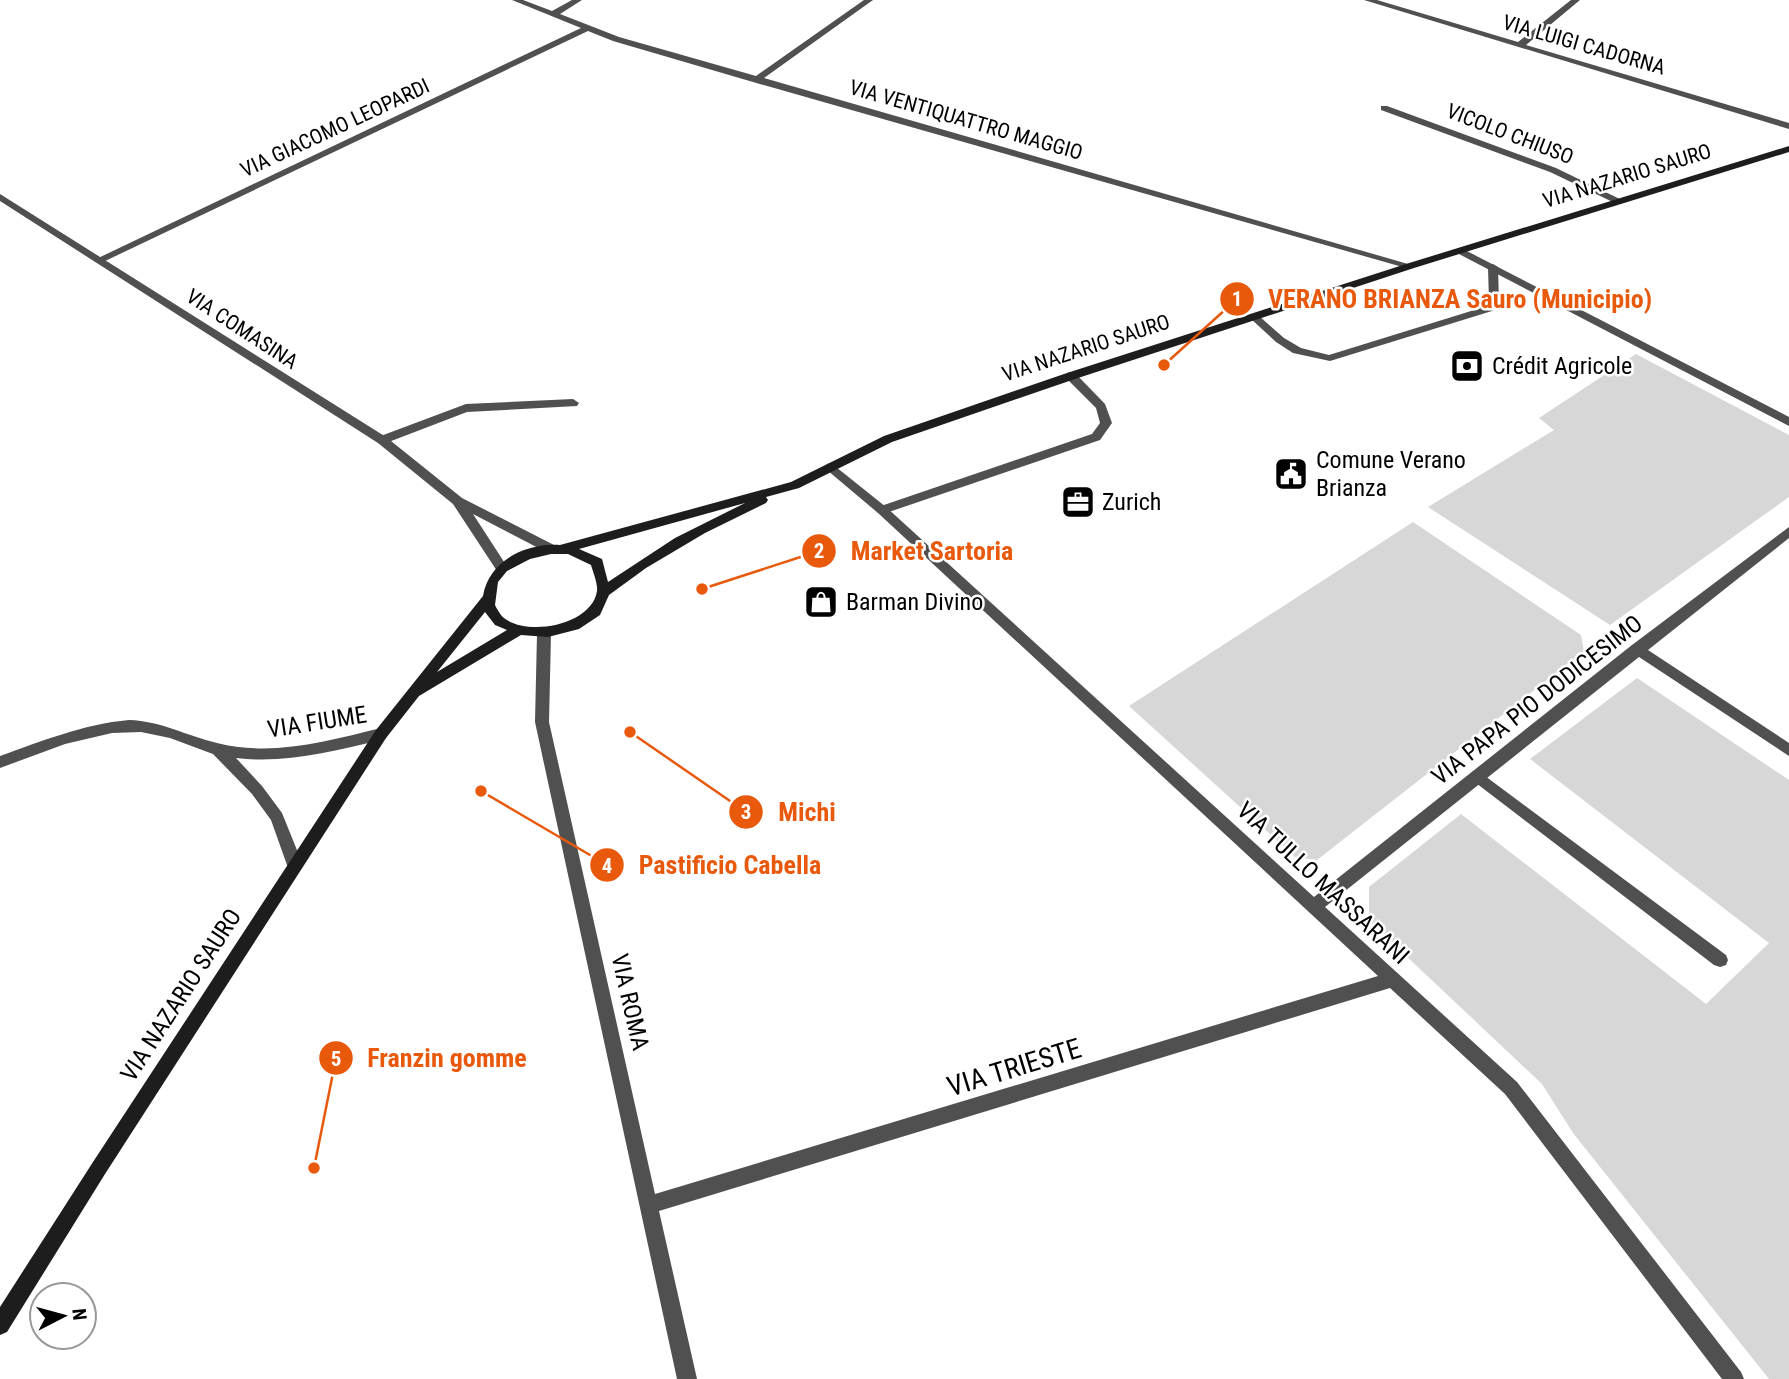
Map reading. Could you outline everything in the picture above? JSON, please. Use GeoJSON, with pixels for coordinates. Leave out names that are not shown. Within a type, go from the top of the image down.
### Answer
{"type":"FeatureCollection","features":[{"type":"Feature","properties":{"kind":"main road","name":"VIA NAZARIO SAURO"},"geometry":{"type":"LineString","coordinates":[[556,549],[795,485],[888,439],[1071,376],[1410,266],[1789,149]]}},
{"type":"Feature","properties":{"kind":"main road"},"geometry":{"type":"LineString","coordinates":[[604,592],[603,573],[597,562],[584,554],[556,549],[525,555],[502,568],[492,580],[487,600],[488,607],[496,618],[517,631],[544,634],[562,630],[593,612],[604,592],[630,570],[662,550],[795,485]]}},
{"type":"Feature","properties":{"kind":"main road","name":"VIA NAZARIO SAURO"},"geometry":{"type":"LineString","coordinates":[[0,1325],[381,734],[487,600]]}},
{"type":"Feature","properties":{"kind":"main road","name":"VIA NAZARIO SAURO"},"geometry":{"type":"LineString","coordinates":[[411,696],[517,631]]}},
{"type":"Feature","properties":{"kind":"street","name":"VIA VENTIQUATTRO MAGGIO"},"geometry":{"type":"LineString","coordinates":[[516,0],[586,29],[1410,266]]}},
{"type":"Feature","properties":{"kind":"street"},"geometry":{"type":"LineString","coordinates":[[552,15],[578,0]]}},
{"type":"Feature","properties":{"kind":"street"},"geometry":{"type":"LineString","coordinates":[[756,79],[869,0]]}},
{"type":"Feature","properties":{"kind":"street","name":"VIA LUIGI CADORNA"},"geometry":{"type":"LineString","coordinates":[[1368,0],[1789,126]]}},
{"type":"Feature","properties":{"kind":"street"},"geometry":{"type":"LineString","coordinates":[[1520,45],[1576,0]]}},
{"type":"Feature","properties":{"kind":"street","name":"VIA GIACOMO LEOPARDI"},"geometry":{"type":"LineString","coordinates":[[99,260],[586,29]]}},
{"type":"Feature","properties":{"kind":"street","name":"VICOLO CHIUSO"},"geometry":{"type":"LineString","coordinates":[[1384,108],[1553,170],[1620,202]]}},
{"type":"Feature","properties":{"kind":"street","name":"VIA COMASINA"},"geometry":{"type":"LineString","coordinates":[[0,197],[382,440],[458,501],[556,549]]}},
{"type":"Feature","properties":{"kind":"street"},"geometry":{"type":"LineString","coordinates":[[1461,251],[1789,422]]}},
{"type":"Feature","properties":{"kind":"street"},"geometry":{"type":"LineString","coordinates":[[1255,318],[1293,350],[1311,358],[1330,358],[1488,309],[1494,303],[1493,267]]}},
{"type":"Feature","properties":{"kind":"street"},"geometry":{"type":"LineString","coordinates":[[882,510],[1096,437],[1106,423],[1101,407],[1071,376]]}},
{"type":"Feature","properties":{"kind":"street"},"geometry":{"type":"LineString","coordinates":[[382,440],[466,408],[573,403]]}},
{"type":"Feature","properties":{"kind":"street","name":"VIA TULLO MASSARANI"},"geometry":{"type":"LineString","coordinates":[[831,467],[882,510],[1511,1088],[1734,1379]]}},
{"type":"Feature","properties":{"kind":"street","name":"VIA COMASINA"},"geometry":{"type":"LineString","coordinates":[[458,501],[502,568]]}},
{"type":"Feature","properties":{"kind":"street","name":"VIA PAPA PIO DODICESIMO"},"geometry":{"type":"LineString","coordinates":[[1315,906],[1789,531]]}},
{"type":"Feature","properties":{"kind":"street","name":"VIA ROMA"},"geometry":{"type":"LineString","coordinates":[[544,634],[542,722],[687,1379]]}},
{"type":"Feature","properties":{"kind":"street"},"geometry":{"type":"LineString","coordinates":[[1637,649],[1789,750]]}},
{"type":"Feature","properties":{"kind":"street","name":"VIA FIUME"},"geometry":{"type":"LineString","coordinates":[[0,762],[82,734],[131,726],[160,728],[218,749],[275,755],[381,734]]}},
{"type":"Feature","properties":{"kind":"street","name":"VIA FIUME"},"geometry":{"type":"LineString","coordinates":[[218,749],[257,790],[278,817],[295,865]]}},
{"type":"Feature","properties":{"kind":"street"},"geometry":{"type":"LineString","coordinates":[[1477,776],[1720,960]]}},
{"type":"Feature","properties":{"kind":"street","name":"VIA TRIESTE"},"geometry":{"type":"LineString","coordinates":[[650,1205],[1394,979]]}},
{"type":"Feature","properties":{"kind":"shaded area"},"geometry":{"type":"Polygon","coordinates":[[[1636,354],[1789,435],[1789,497],[1610,625],[1428,507],[1554,430],[1539,418],[1636,354]]]}},
{"type":"Feature","properties":{"kind":"shaded area"},"geometry":{"type":"Polygon","coordinates":[[[1413,522],[1581,635],[1584,651],[1317,860],[1295,857],[1129,706],[1413,522]]]}},
{"type":"Feature","properties":{"kind":"shaded area"},"geometry":{"type":"Polygon","coordinates":[[[1637,678],[1789,780],[1789,1379],[1769,1379],[1573,1133],[1542,1084],[1369,921],[1369,887],[1461,814],[1706,1004],[1769,943],[1530,759],[1637,678]]]}},
{"type":"Feature","properties":{"kind":"place","name":"VERANO BRIANZA Sauro (Municipio)"},"geometry":{"type":"Point","coordinates":[1164,365]}},
{"type":"Feature","properties":{"kind":"place","name":"Crédit Agricole"},"geometry":{"type":"Point","coordinates":[1467,366]}},
{"type":"Feature","properties":{"kind":"place","name":"Comune Verano Brianza"},"geometry":{"type":"Point","coordinates":[1291,474]}},
{"type":"Feature","properties":{"kind":"place","name":"Zurich"},"geometry":{"type":"Point","coordinates":[1078,502]}},
{"type":"Feature","properties":{"kind":"place","name":"Market Sartoria"},"geometry":{"type":"Point","coordinates":[702,589]}},
{"type":"Feature","properties":{"kind":"place","name":"Barman Divino"},"geometry":{"type":"Point","coordinates":[821,602]}},
{"type":"Feature","properties":{"kind":"place","name":"Michi"},"geometry":{"type":"Point","coordinates":[630,732]}},
{"type":"Feature","properties":{"kind":"place","name":"Pastificio Cabella"},"geometry":{"type":"Point","coordinates":[481,791]}},
{"type":"Feature","properties":{"kind":"place","name":"Franzin gomme"},"geometry":{"type":"Point","coordinates":[314,1168]}}]}
